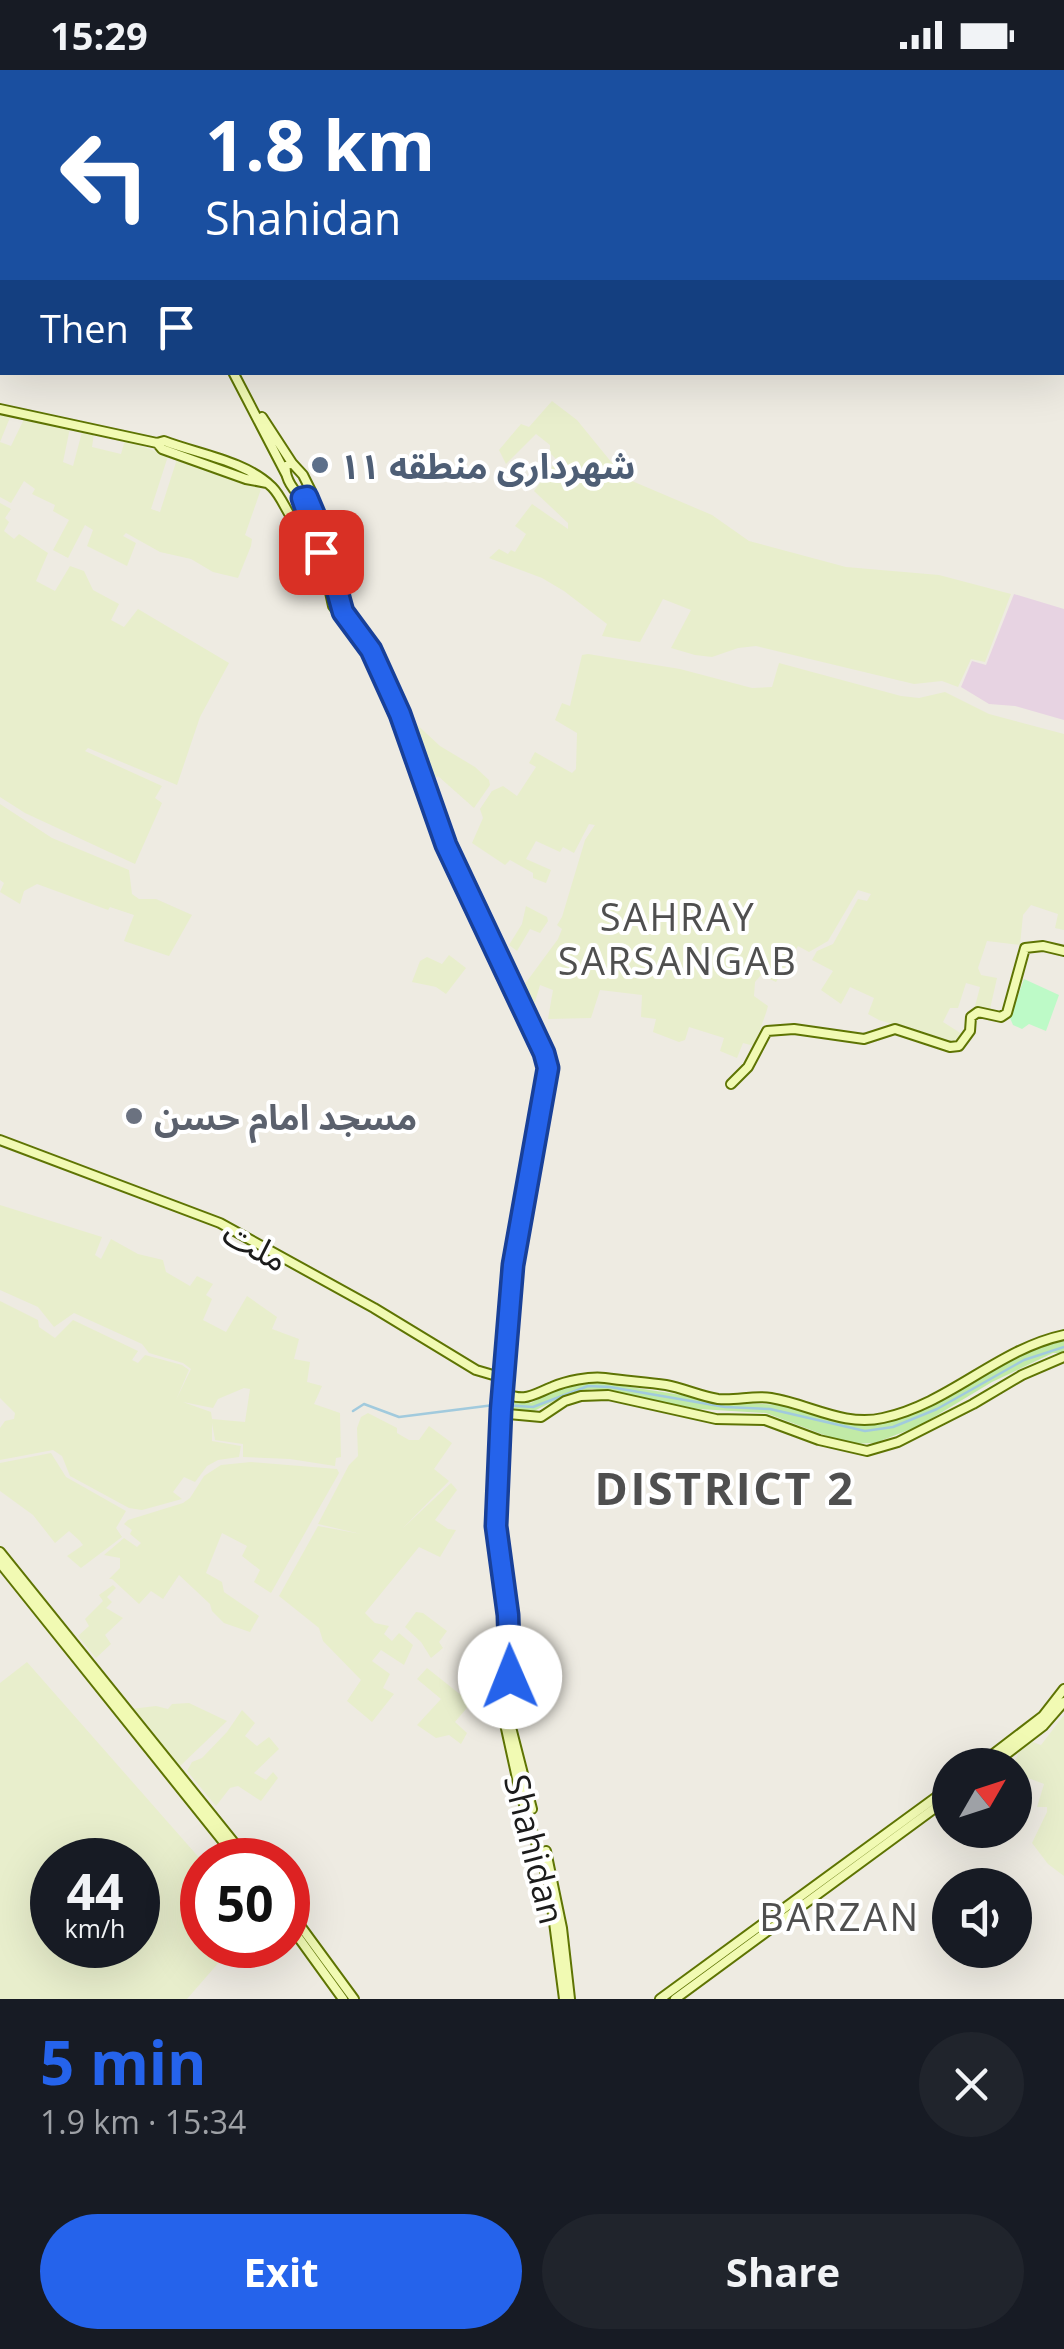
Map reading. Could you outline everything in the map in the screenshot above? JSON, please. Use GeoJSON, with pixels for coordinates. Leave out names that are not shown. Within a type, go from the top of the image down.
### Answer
{"type":"FeatureCollection","features":[{"type":"Feature","properties":{"kind":"main road"},"geometry":{"type":"LineString","coordinates":[[237,375],[286,474],[304,497],[311,491],[309,484],[277,445],[238,375]]}},
{"type":"Feature","properties":{"kind":"main road"},"geometry":{"type":"LineString","coordinates":[[0,410],[156,443],[164,441],[247,470],[264,478],[276,490],[288,522],[322,557]]}},
{"type":"Feature","properties":{"kind":"main road"},"geometry":{"type":"LineString","coordinates":[[286,474],[286,466],[292,463]]}},
{"type":"Feature","properties":{"kind":"main road","name":"Shahidan"},"geometry":{"type":"LineString","coordinates":[[304,497],[333,606],[366,651],[403,736],[440,844],[533,1039],[543,1068],[507,1265],[496,1526],[510,1642],[510,1724],[552,1874],[567,1999]]}},
{"type":"Feature","properties":{"kind":"main road","name":"Shahidan"},"geometry":{"type":"LineString","coordinates":[[304,497],[320,528],[343,612],[371,650],[446,845],[548,1068],[513,1265],[498,1414]]}},
{"type":"Feature","properties":{"kind":"main road"},"geometry":{"type":"LineString","coordinates":[[282,503],[298,526],[304,528],[312,522]]}},
{"type":"Feature","properties":{"kind":"main road"},"geometry":{"type":"LineString","coordinates":[[730,1084],[748,1067],[764,1033],[794,1030],[864,1039],[895,1029],[958,1046],[970,1030],[971,1017],[978,1012],[1007,1014],[1029,946],[1064,950]]}},
{"type":"Feature","properties":{"kind":"main road","name":"ملت"},"geometry":{"type":"LineString","coordinates":[[0,1140],[224,1225],[476,1370],[501,1377]]}},
{"type":"Feature","properties":{"kind":"main road"},"geometry":{"type":"LineString","coordinates":[[503,1392],[515,1398],[533,1398],[555,1386],[600,1377],[624,1383],[668,1385],[717,1398],[770,1397],[859,1421],[877,1420],[918,1407],[1004,1359],[1064,1335]]}},
{"type":"Feature","properties":{"kind":"main road"},"geometry":{"type":"LineString","coordinates":[[498,1414],[542,1416],[566,1401],[608,1395],[716,1419],[765,1420],[819,1440],[867,1451],[898,1442],[1022,1375],[1064,1357]]}},
{"type":"Feature","properties":{"kind":"main road"},"geometry":{"type":"LineString","coordinates":[[0,1552],[222,1838]]}},
{"type":"Feature","properties":{"kind":"main road"},"geometry":{"type":"LineString","coordinates":[[0,1563],[229,1838]]}},
{"type":"Feature","properties":{"kind":"main road"},"geometry":{"type":"LineString","coordinates":[[1002,1748],[1044,1716],[1064,1690]]}},
{"type":"Feature","properties":{"kind":"main road"},"geometry":{"type":"LineString","coordinates":[[1014,1748],[1043,1726],[1064,1702]]}},
{"type":"Feature","properties":{"kind":"main road"},"geometry":{"type":"LineString","coordinates":[[675,1999],[932,1801]]}},
{"type":"Feature","properties":{"kind":"main road"},"geometry":{"type":"LineString","coordinates":[[660,1999],[932,1810]]}},
{"type":"Feature","properties":{"kind":"main road"},"geometry":{"type":"LineString","coordinates":[[310,1939],[354,1999]]}},
{"type":"Feature","properties":{"kind":"main road"},"geometry":{"type":"LineString","coordinates":[[310,1953],[343,1999]]}},
{"type":"Feature","properties":{"kind":"shaded area"},"geometry":{"type":"Polygon","coordinates":[[[1014,594],[1064,609],[1064,720],[1015,706],[989,704],[961,687],[972,661],[986,665],[1014,594]]]}},
{"type":"Feature","properties":{"kind":"green space"},"geometry":{"type":"Polygon","coordinates":[[[552,401],[577,420],[632,481],[712,515],[749,541],[846,567],[939,575],[1011,594],[985,662],[971,659],[958,687],[942,681],[914,684],[756,646],[712,657],[695,655],[671,648],[691,610],[663,599],[640,642],[602,636],[607,624],[564,591],[542,578],[489,558],[499,549],[508,554],[511,550],[515,552],[526,534],[515,526],[532,504],[568,529],[568,523],[534,491],[557,460],[550,453],[550,445],[536,434],[506,464],[499,450],[521,424],[529,427],[552,401]]]}},
{"type":"Feature","properties":{"kind":"green space"},"geometry":{"type":"Polygon","coordinates":[[[0,413],[11,415],[0,442],[0,413]]]}},
{"type":"Feature","properties":{"kind":"green space"},"geometry":{"type":"Polygon","coordinates":[[[24,419],[70,428],[63,462],[73,466],[82,432],[94,433],[92,447],[121,454],[125,440],[168,456],[151,509],[160,512],[177,459],[261,489],[245,535],[252,539],[251,546],[238,578],[213,572],[191,559],[160,552],[126,533],[123,536],[136,543],[127,566],[87,546],[93,530],[85,525],[68,558],[53,550],[69,520],[53,511],[55,505],[32,494],[35,489],[24,481],[11,503],[0,497],[0,442],[11,446],[24,419]]]}},
{"type":"Feature","properties":{"kind":"green space"},"geometry":{"type":"Polygon","coordinates":[[[0,503],[11,509],[4,531],[14,539],[19,534],[48,553],[36,581],[55,591],[70,566],[84,571],[93,590],[119,604],[111,620],[124,627],[138,609],[229,663],[200,717],[177,785],[88,748],[85,751],[162,786],[155,798],[162,803],[135,864],[25,813],[0,797],[0,503]]]}},
{"type":"Feature","properties":{"kind":"green space"},"geometry":{"type":"Polygon","coordinates":[[[582,655],[680,669],[752,688],[772,687],[779,663],[901,696],[919,698],[945,692],[989,714],[1064,734],[1064,930],[1055,928],[1058,914],[1031,905],[1023,915],[1020,945],[987,941],[978,968],[981,975],[997,978],[990,1009],[974,1010],[980,987],[966,983],[958,1008],[950,1008],[943,1022],[962,1034],[954,1043],[879,1020],[868,1014],[874,998],[850,987],[841,1004],[821,990],[833,971],[812,960],[817,951],[833,944],[858,899],[867,901],[871,894],[858,890],[828,941],[809,952],[798,946],[776,982],[761,975],[755,982],[754,996],[768,1006],[754,1046],[743,1043],[737,1058],[720,1051],[724,1038],[689,1027],[685,1040],[679,1042],[653,1032],[656,1019],[641,1017],[642,995],[600,990],[591,1018],[548,1019],[553,990],[540,985],[531,1015],[519,992],[558,939],[562,929],[557,925],[585,840],[595,825],[589,824],[574,853],[563,847],[560,852],[536,841],[526,859],[551,870],[546,883],[510,860],[505,865],[472,843],[483,818],[480,809],[492,791],[503,786],[517,796],[536,767],[529,763],[535,752],[572,773],[576,769],[577,733],[555,720],[562,703],[570,706],[582,655]]]}},
{"type":"Feature","properties":{"kind":"green space"},"geometry":{"type":"Polygon","coordinates":[[[413,721],[440,746],[489,780],[490,785],[474,808],[438,776],[427,784],[407,727],[413,721]]]}},
{"type":"Feature","properties":{"kind":"green space"},"geometry":{"type":"Polygon","coordinates":[[[0,804],[52,838],[129,870],[132,894],[139,899],[156,899],[192,915],[169,956],[124,941],[134,915],[110,907],[108,910],[37,884],[24,891],[20,904],[0,892],[4,883],[0,880],[0,804]]]}},
{"type":"Feature","properties":{"kind":"green space"},"geometry":{"type":"Polygon","coordinates":[[[526,906],[548,921],[540,933],[530,929],[517,951],[509,945],[522,924],[526,906]]]}},
{"type":"Feature","properties":{"kind":"green space"},"geometry":{"type":"Polygon","coordinates":[[[449,955],[466,968],[446,994],[436,987],[412,982],[420,961],[427,957],[442,964],[449,955]]]}},
{"type":"Feature","properties":{"kind":"green space"},"geometry":{"type":"Polygon","coordinates":[[[1024,979],[1059,995],[1046,1031],[1029,1024],[1022,1029],[1013,1025],[1010,1018],[1024,979]]]}},
{"type":"Feature","properties":{"kind":"green space"},"geometry":{"type":"Polygon","coordinates":[[[0,1205],[102,1237],[95,1255],[101,1259],[111,1239],[138,1254],[163,1260],[166,1272],[190,1286],[197,1276],[213,1284],[206,1295],[212,1299],[203,1320],[226,1332],[247,1296],[277,1317],[272,1329],[299,1339],[294,1359],[310,1362],[307,1382],[322,1386],[314,1404],[340,1413],[341,1457],[336,1458],[335,1466],[243,1457],[243,1444],[215,1440],[212,1423],[212,1441],[241,1446],[239,1457],[207,1466],[195,1482],[184,1477],[173,1492],[182,1499],[142,1510],[129,1508],[70,1476],[62,1456],[53,1450],[0,1460],[0,1428],[5,1421],[14,1419],[15,1413],[0,1398],[0,1301],[38,1320],[39,1327],[55,1338],[73,1320],[138,1351],[132,1360],[138,1363],[145,1355],[182,1365],[189,1370],[176,1400],[191,1369],[183,1363],[149,1353],[142,1344],[74,1313],[54,1327],[38,1307],[0,1290],[0,1205]],[[250,1389],[218,1399],[213,1408],[183,1402],[211,1412],[212,1419],[245,1422],[250,1389]]]}},
{"type":"Feature","properties":{"kind":"green space"},"geometry":{"type":"Polygon","coordinates":[[[1064,1341],[1064,1353],[1053,1353],[992,1382],[919,1426],[875,1443],[848,1444],[766,1413],[699,1409],[592,1389],[570,1393],[534,1411],[506,1409],[505,1398],[531,1403],[556,1389],[598,1382],[727,1402],[781,1405],[827,1418],[872,1424],[924,1408],[1033,1349],[1064,1341]]]}},
{"type":"Feature","properties":{"kind":"green space"},"geometry":{"type":"Polygon","coordinates":[[[368,1413],[397,1428],[397,1433],[409,1440],[419,1440],[429,1426],[452,1443],[434,1469],[449,1481],[402,1529],[451,1483],[457,1490],[435,1520],[456,1530],[440,1557],[419,1547],[365,1613],[375,1623],[389,1626],[384,1634],[392,1641],[399,1633],[413,1645],[404,1665],[381,1650],[372,1661],[390,1674],[383,1688],[394,1694],[372,1722],[347,1701],[361,1680],[323,1641],[319,1628],[279,1596],[318,1526],[361,1534],[318,1524],[349,1465],[358,1456],[357,1428],[361,1417],[368,1413]]]}},
{"type":"Feature","properties":{"kind":"green space"},"geometry":{"type":"Polygon","coordinates":[[[51,1453],[66,1477],[126,1511],[116,1528],[122,1537],[81,1568],[67,1556],[83,1545],[80,1541],[69,1531],[55,1543],[33,1515],[0,1491],[0,1463],[51,1453]]]}},
{"type":"Feature","properties":{"kind":"green space"},"geometry":{"type":"Polygon","coordinates":[[[251,1462],[337,1469],[339,1473],[271,1593],[254,1582],[260,1570],[242,1556],[247,1546],[222,1533],[206,1573],[222,1582],[224,1592],[259,1616],[250,1632],[224,1623],[179,1575],[163,1599],[151,1591],[139,1604],[109,1579],[120,1568],[120,1558],[104,1555],[124,1538],[137,1547],[141,1543],[124,1524],[128,1520],[183,1503],[204,1476],[221,1465],[251,1462]]]}},
{"type":"Feature","properties":{"kind":"green space"},"geometry":{"type":"Polygon","coordinates":[[[113,1585],[116,1588],[107,1597],[112,1602],[106,1608],[123,1618],[105,1635],[111,1644],[96,1658],[78,1636],[89,1626],[85,1619],[103,1601],[99,1595],[113,1585]]]}},
{"type":"Feature","properties":{"kind":"green space"},"geometry":{"type":"Polygon","coordinates":[[[416,1612],[447,1631],[439,1642],[443,1648],[431,1658],[405,1627],[416,1612]]]}},
{"type":"Feature","properties":{"kind":"green space"},"geometry":{"type":"Polygon","coordinates":[[[27,1662],[182,1838],[180,1968],[214,1968],[187,1999],[0,1999],[0,1683],[27,1662]]]}},
{"type":"Feature","properties":{"kind":"green space"},"geometry":{"type":"Polygon","coordinates":[[[427,1668],[471,1703],[455,1722],[467,1733],[461,1744],[449,1735],[436,1738],[417,1725],[441,1699],[417,1679],[427,1668]]]}},
{"type":"Feature","properties":{"kind":"green space"},"geometry":{"type":"Polygon","coordinates":[[[189,1703],[227,1721],[178,1768],[131,1709],[168,1709],[172,1704],[189,1703]]]}},
{"type":"Feature","properties":{"kind":"green space"},"geometry":{"type":"Polygon","coordinates":[[[242,1710],[255,1723],[245,1736],[257,1746],[269,1737],[279,1749],[254,1773],[266,1780],[273,1772],[278,1778],[261,1801],[238,1786],[230,1788],[216,1806],[187,1771],[227,1732],[242,1710]]]}},
{"type":"Feature","properties":{"kind":"green space"},"geometry":{"type":"Polygon","coordinates":[[[1064,1715],[1064,1876],[1048,1864],[1032,1843],[1047,1807],[1037,1807],[1044,1784],[1032,1779],[1032,1748],[1021,1748],[1030,1741],[1041,1745],[1064,1715]]]}},
{"type":"Feature","properties":{"kind":"waterway"},"geometry":{"type":"LineString","coordinates":[[506,1405],[533,1407],[588,1386],[610,1387],[725,1407],[770,1409],[865,1431],[893,1427],[937,1409],[1024,1360],[1064,1347]]}},
{"type":"Feature","properties":{"kind":"waterway"},"geometry":{"type":"LineString","coordinates":[[353,1411],[364,1404],[399,1417],[494,1405]]}},
{"type":"Feature","properties":{"kind":"place","name":"شهرداری منطقه ۱۱"},"geometry":{"type":"Point","coordinates":[320,465]}},
{"type":"Feature","properties":{"kind":"place","name":"مسجد امام حسن"},"geometry":{"type":"Point","coordinates":[134,1116]}},
{"type":"Feature","properties":{"kind":"district","name":"SAHRAY SARSANGAB"},"geometry":{"type":"Point","coordinates":[678,938]}},
{"type":"Feature","properties":{"kind":"district","name":"DISTRICT 2"},"geometry":{"type":"Point","coordinates":[725,1487]}},
{"type":"Feature","properties":{"kind":"district","name":"BARZAN"},"geometry":{"type":"Point","coordinates":[840,1916]}},
{"type":"Feature","properties":{"kind":"route"},"geometry":{"type":"LineString","coordinates":[[321,552],[302,498],[307,497],[320,528],[336,596],[371,650],[400,714],[446,845],[548,1068],[513,1265],[501,1410],[496,1526],[508,1615],[510,1677]]}}]}
